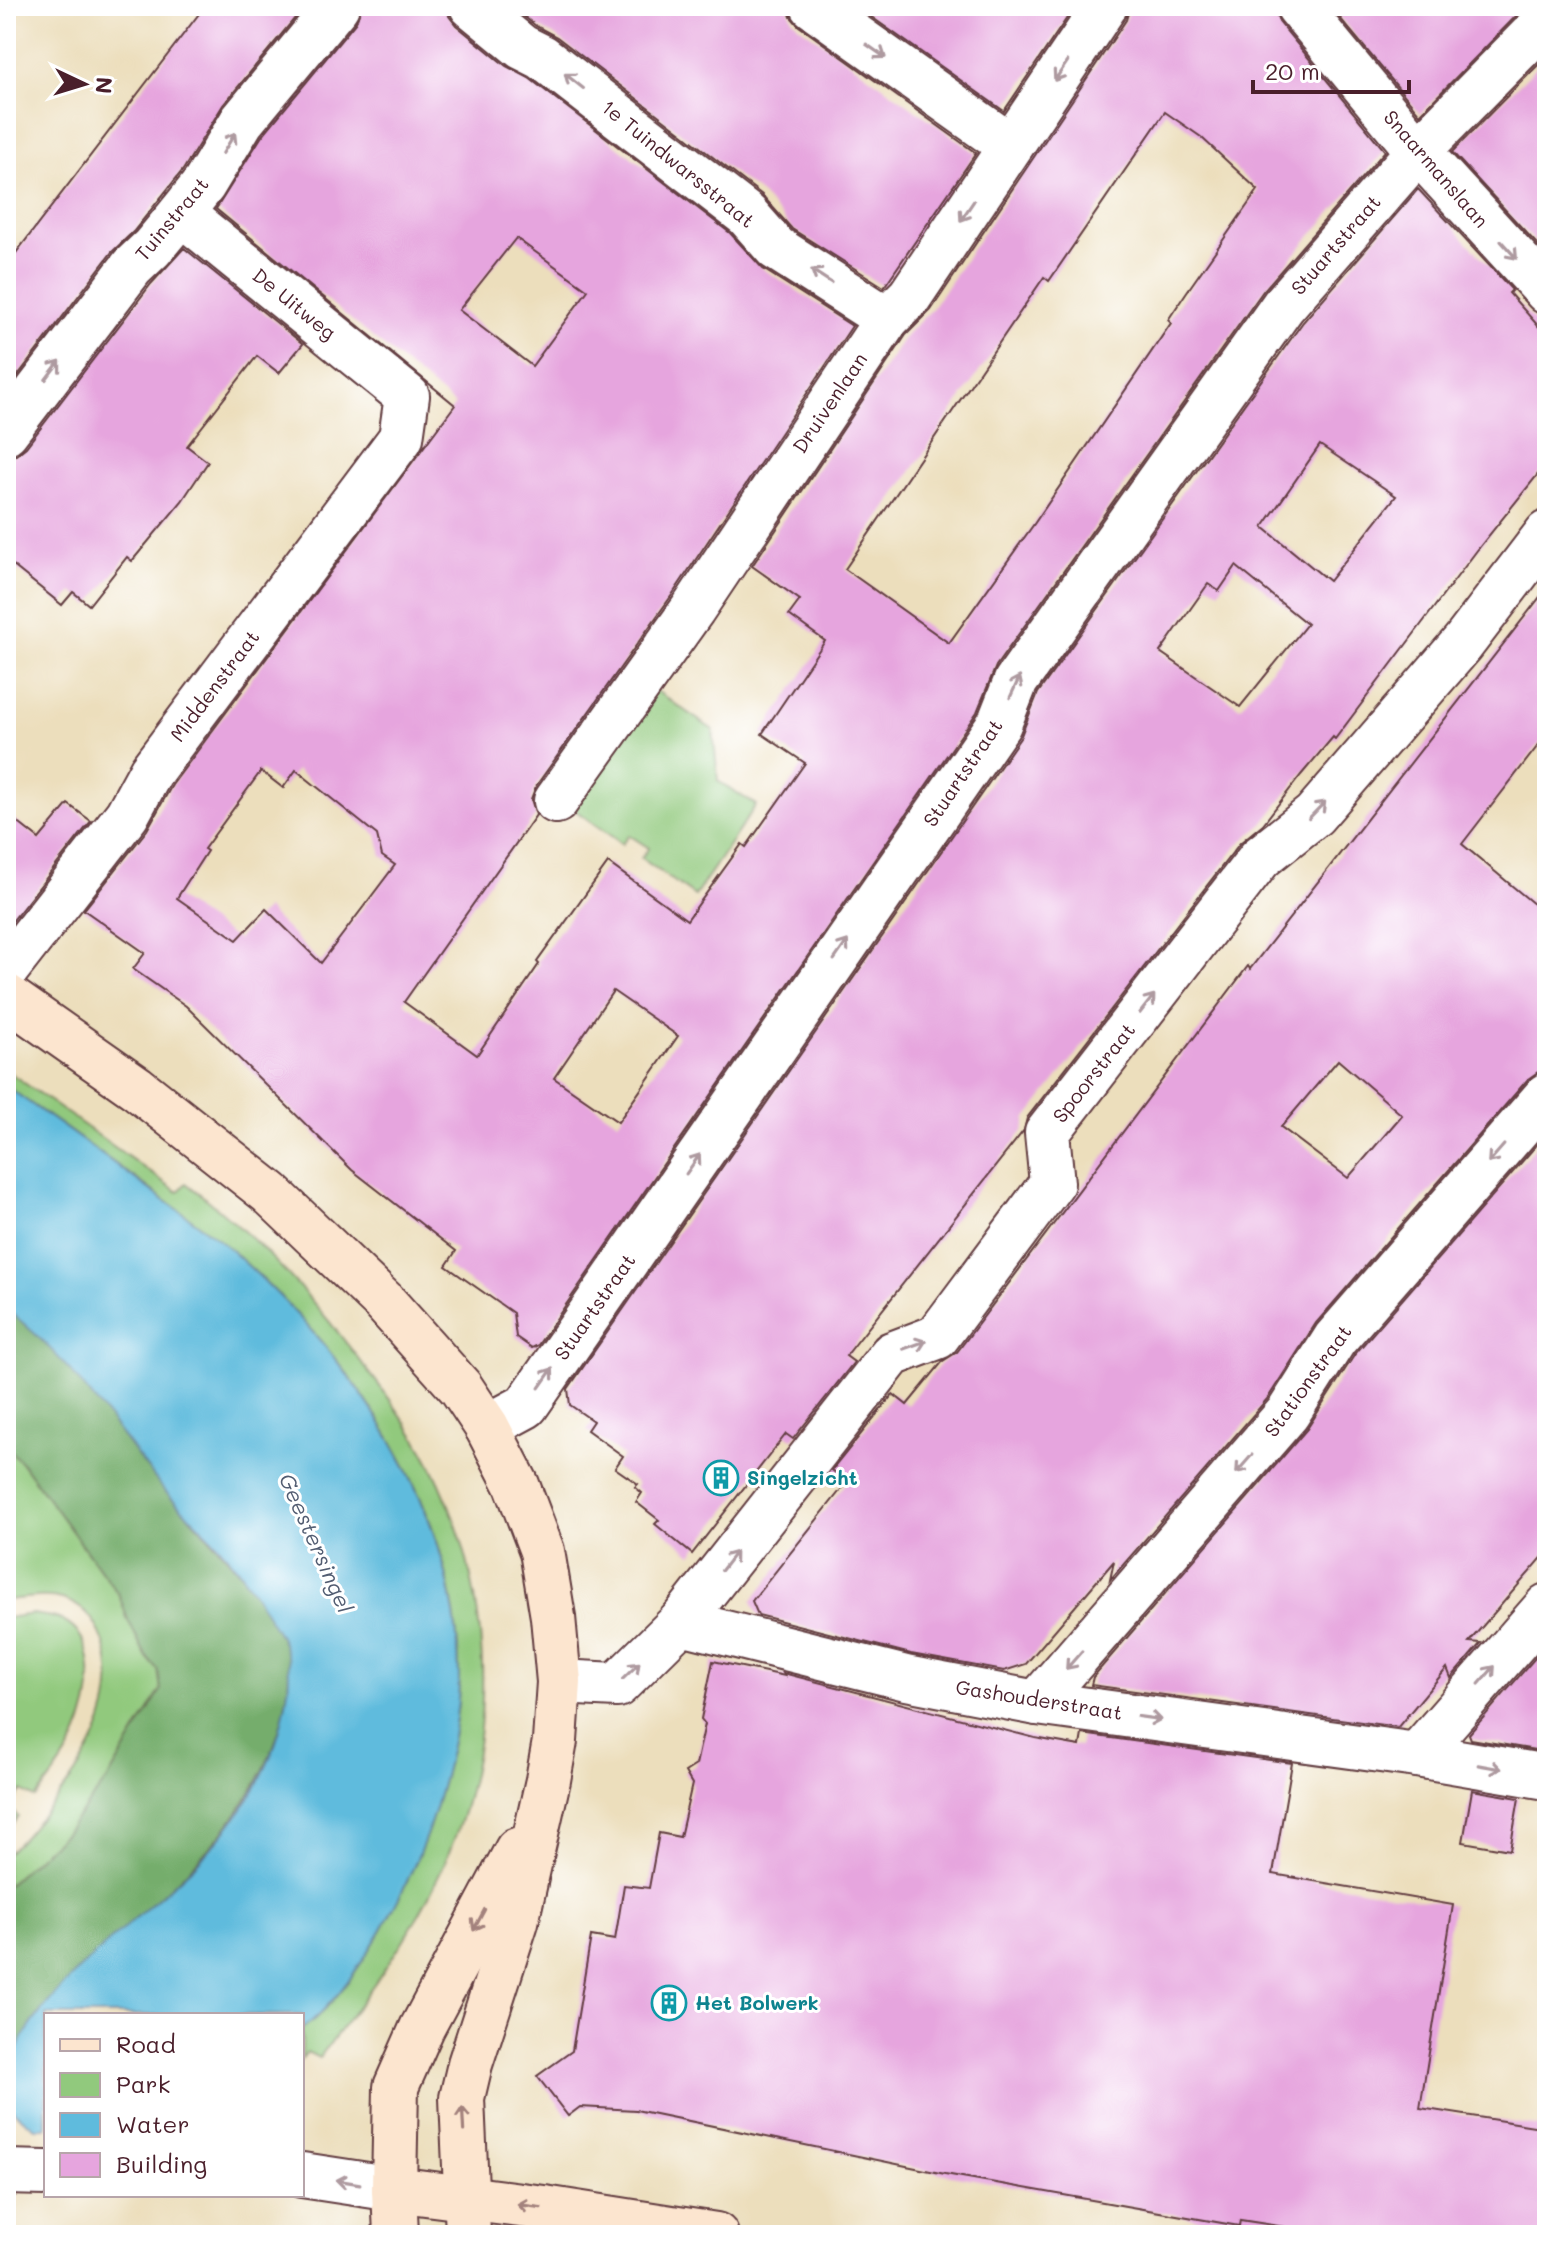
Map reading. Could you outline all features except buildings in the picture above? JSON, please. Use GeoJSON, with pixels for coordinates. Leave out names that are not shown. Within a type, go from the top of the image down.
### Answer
{"type":"FeatureCollection","features":[{"type":"Feature","properties":{"kind":"main road"},"geometry":{"type":"LineString","coordinates":[[6,996],[137,1088],[270,1193],[384,1302],[461,1388],[487,1427],[517,1485],[542,1551],[553,1617],[559,1682],[555,1741],[516,1922],[462,2098],[467,2216]]}},
{"type":"Feature","properties":{"kind":"main road"},"geometry":{"type":"LineString","coordinates":[[396,2235],[396,2087],[422,2028],[542,1802]]}},
{"type":"Feature","properties":{"kind":"main road"},"geometry":{"type":"LineString","coordinates":[[394,2189],[467,2216],[716,2235]]}},
{"type":"Feature","properties":{"kind":"street","name":"Tuinstraat"},"geometry":{"type":"LineString","coordinates":[[6,432],[132,267],[152,248],[204,184],[242,121],[337,6]]}},
{"type":"Feature","properties":{"kind":"street","name":"1e Tuindwarsstraat"},"geometry":{"type":"LineString","coordinates":[[472,6],[747,215],[776,248],[887,319]]}},
{"type":"Feature","properties":{"kind":"street"},"geometry":{"type":"LineString","coordinates":[[813,6],[1010,146]]}},
{"type":"Feature","properties":{"kind":"street","name":"Druivenlaan"},"geometry":{"type":"LineString","coordinates":[[556,801],[685,621],[887,319],[910,296],[1105,6]]}},
{"type":"Feature","properties":{"kind":"street","name":"Snaarmanslaan"},"geometry":{"type":"LineString","coordinates":[[1298,6],[1418,151],[1547,292]]}},
{"type":"Feature","properties":{"kind":"street","name":"Stuartstraat"},"geometry":{"type":"LineString","coordinates":[[487,1427],[526,1406],[999,724],[1016,681],[1283,306],[1418,151],[1547,20]]}},
{"type":"Feature","properties":{"kind":"street","name":"De Uitweg"},"geometry":{"type":"LineString","coordinates":[[181,213],[407,396]]}},
{"type":"Feature","properties":{"kind":"street","name":"Middenstraat"},"geometry":{"type":"LineString","coordinates":[[6,970],[127,815],[151,771],[401,438],[407,396]]}},
{"type":"Feature","properties":{"kind":"street","name":"Spoorstraat"},"geometry":{"type":"LineString","coordinates":[[681,1622],[892,1354],[937,1337],[1052,1183],[1047,1133],[1260,858],[1314,815],[1463,643],[1547,533]]}},
{"type":"Feature","properties":{"kind":"street","name":"Stationstraat"},"geometry":{"type":"LineString","coordinates":[[1037,1703],[1288,1413],[1335,1339],[1547,1095]]}},
{"type":"Feature","properties":{"kind":"street"},"geometry":{"type":"LineString","coordinates":[[1417,1755],[1547,1606]]}},
{"type":"Feature","properties":{"kind":"street"},"geometry":{"type":"LineString","coordinates":[[559,1682],[617,1685],[681,1622]]}},
{"type":"Feature","properties":{"kind":"street","name":"Gashouderstraat"},"geometry":{"type":"LineString","coordinates":[[681,1622],[906,1678],[1037,1703],[1417,1755],[1547,1777]]}},
{"type":"Feature","properties":{"kind":"street"},"geometry":{"type":"LineString","coordinates":[[304,2175],[394,2189]]}},
{"type":"Feature","properties":{"kind":"green space"},"geometry":{"type":"Polygon","coordinates":[[[649,686],[713,730],[718,781],[756,805],[695,896],[641,858],[649,848],[629,835],[622,844],[565,803],[649,686]]]}},
{"type":"Feature","properties":{"kind":"green space"},"geometry":{"type":"Polygon","coordinates":[[[6,1070],[178,1192],[186,1183],[232,1220],[295,1281],[362,1363],[413,1433],[450,1509],[466,1557],[482,1655],[482,1704],[477,1754],[466,1802],[438,1879],[408,1933],[319,2058],[307,2052],[304,2056],[304,2027],[343,1988],[381,1931],[424,1841],[447,1765],[457,1713],[459,1679],[455,1616],[441,1555],[420,1497],[392,1441],[358,1389],[319,1339],[222,1242],[6,1086],[6,1070]]]}},
{"type":"Feature","properties":{"kind":"green space"},"geometry":{"type":"Polygon","coordinates":[[[6,1309],[42,1340],[75,1375],[159,1484],[249,1585],[275,1626],[285,1648],[289,1672],[284,1714],[272,1751],[235,1816],[187,1872],[59,1992],[23,2040],[6,2078],[6,1886],[65,1833],[108,1779],[161,1690],[158,1670],[146,1656],[119,1595],[6,1446],[6,1309]]]}},
{"type":"Feature","properties":{"kind":"green space"},"geometry":{"type":"Polygon","coordinates":[[[6,1446],[119,1595],[146,1656],[159,1670],[161,1690],[108,1779],[65,1833],[6,1886],[6,1854],[56,1799],[85,1758],[96,1736],[105,1713],[109,1665],[103,1640],[83,1610],[55,1598],[6,1600],[6,1446]]]}},
{"type":"Feature","properties":{"kind":"green space"},"geometry":{"type":"Polygon","coordinates":[[[32,1614],[63,1621],[82,1640],[89,1659],[89,1698],[78,1734],[69,1751],[35,1798],[22,1791],[10,1806],[18,1817],[6,1832],[6,1618],[32,1614]]]}},
{"type":"Feature","properties":{"kind":"water","name":"Geestersingel"},"geometry":{"type":"Polygon","coordinates":[[[6,1086],[231,1250],[319,1339],[358,1389],[392,1441],[420,1497],[441,1555],[454,1616],[459,1679],[451,1748],[424,1841],[381,1931],[343,1988],[323,2011],[304,2027],[304,2013],[44,2013],[44,2128],[35,2128],[6,2105],[7,2075],[18,2046],[60,1989],[195,1865],[237,1816],[269,1761],[276,1741],[287,1695],[289,1667],[280,1637],[230,1560],[165,1491],[71,1372],[6,1309],[6,1086]]]}},
{"type":"Feature","properties":{"kind":"place","name":"Singelzicht"},"geometry":{"type":"Point","coordinates":[721,1478]}},
{"type":"Feature","properties":{"kind":"place","name":"Het Bolwerk"},"geometry":{"type":"Point","coordinates":[669,2003]}}]}
